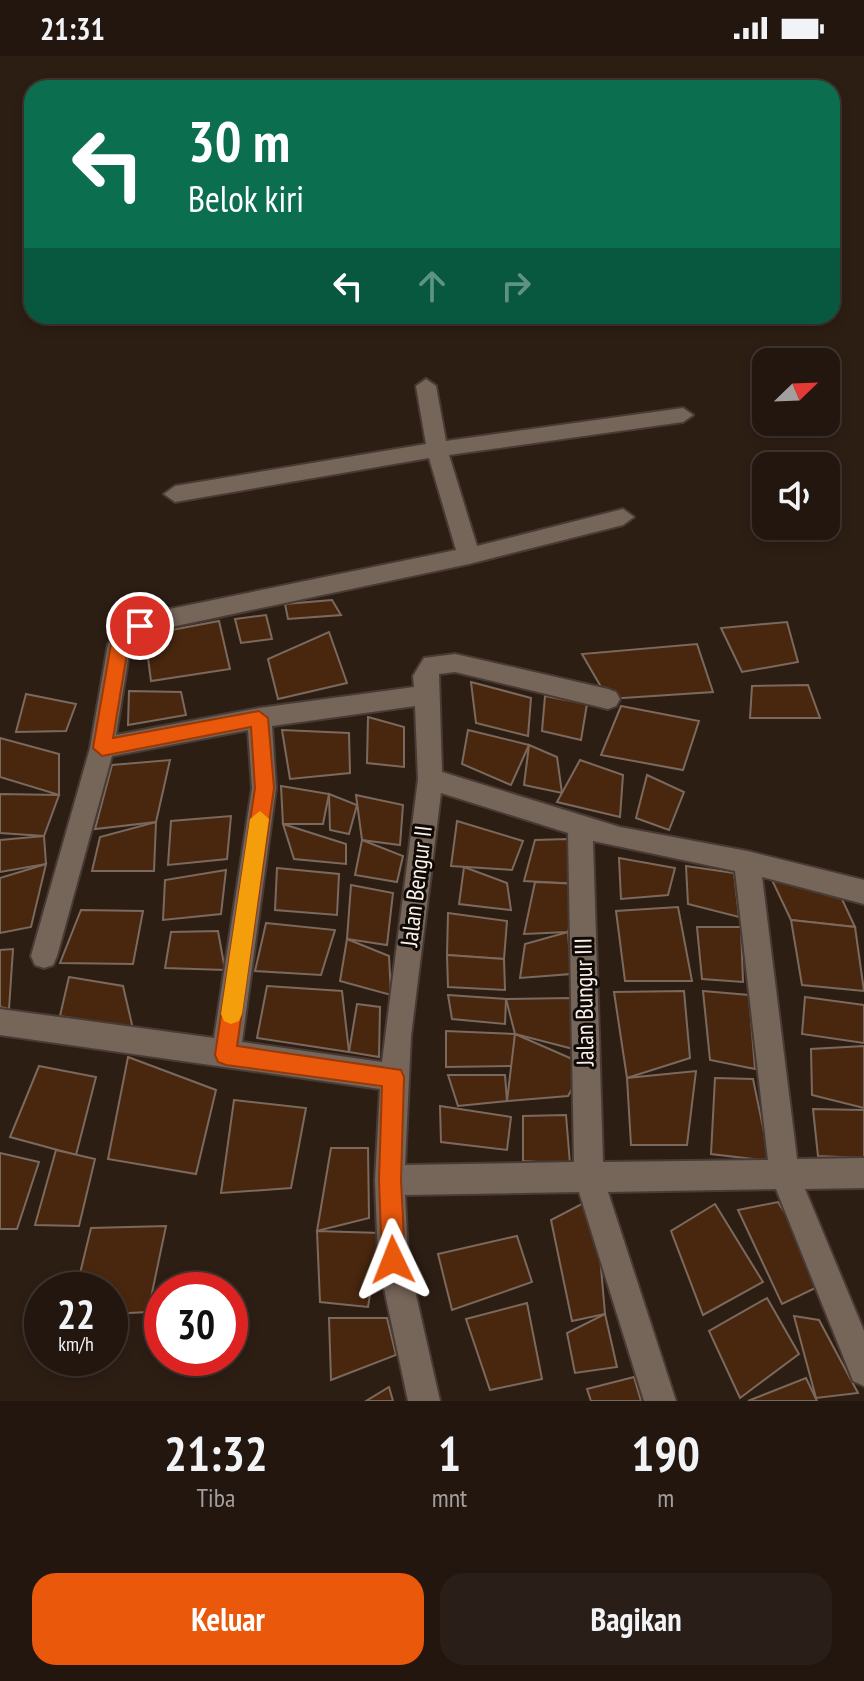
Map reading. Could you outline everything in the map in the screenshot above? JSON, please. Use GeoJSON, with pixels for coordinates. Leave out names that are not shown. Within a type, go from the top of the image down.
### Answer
{"type":"FeatureCollection","features":[{"type":"Feature","properties":{"kind":"street"},"geometry":{"type":"LineString","coordinates":[[426,386],[437,449],[469,556]]}},
{"type":"Feature","properties":{"kind":"street"},"geometry":{"type":"LineString","coordinates":[[175,494],[437,449],[683,415]]}},
{"type":"Feature","properties":{"kind":"street"},"geometry":{"type":"LineString","coordinates":[[44,956],[102,748],[119,644],[140,626],[469,556],[623,517]]}},
{"type":"Feature","properties":{"kind":"street"},"geometry":{"type":"LineString","coordinates":[[102,748],[259,718],[424,695],[428,670],[441,663],[455,663],[608,699]]}},
{"type":"Feature","properties":{"kind":"street","name":"Jalan Bengur II"},"geometry":{"type":"LineString","coordinates":[[424,695],[430,779],[393,1077],[390,1180],[393,1260],[424,1401]]}},
{"type":"Feature","properties":{"kind":"street"},"geometry":{"type":"LineString","coordinates":[[226,1055],[264,788],[259,718]]}},
{"type":"Feature","properties":{"kind":"street"},"geometry":{"type":"LineString","coordinates":[[430,779],[620,838],[747,862],[864,892]]}},
{"type":"Feature","properties":{"kind":"street","name":"Jalan Bungur III"},"geometry":{"type":"LineString","coordinates":[[580,826],[589,1178],[660,1401]]}},
{"type":"Feature","properties":{"kind":"street"},"geometry":{"type":"LineString","coordinates":[[747,862],[784,1173],[864,1370]]}},
{"type":"Feature","properties":{"kind":"street"},"geometry":{"type":"LineString","coordinates":[[0,1022],[393,1077]]}},
{"type":"Feature","properties":{"kind":"street"},"geometry":{"type":"LineString","coordinates":[[390,1180],[864,1173]]}},
{"type":"Feature","properties":{"kind":"building"},"geometry":{"type":"Polygon","coordinates":[[[332,600],[341,615],[288,619],[285,604],[332,600]]]}},
{"type":"Feature","properties":{"kind":"building"},"geometry":{"type":"Polygon","coordinates":[[[266,615],[272,639],[241,643],[235,619],[266,615]]]}},
{"type":"Feature","properties":{"kind":"building"},"geometry":{"type":"Polygon","coordinates":[[[219,621],[230,669],[151,681],[145,635],[219,621]]]}},
{"type":"Feature","properties":{"kind":"building"},"geometry":{"type":"Polygon","coordinates":[[[787,622],[798,662],[742,672],[721,628],[787,622]]]}},
{"type":"Feature","properties":{"kind":"building"},"geometry":{"type":"Polygon","coordinates":[[[329,632],[347,683],[278,699],[268,659],[329,632]]]}},
{"type":"Feature","properties":{"kind":"building"},"geometry":{"type":"Polygon","coordinates":[[[697,644],[713,692],[608,699],[582,654],[697,644]]]}},
{"type":"Feature","properties":{"kind":"building"},"geometry":{"type":"Polygon","coordinates":[[[471,682],[531,698],[528,736],[476,723],[471,682]]]}},
{"type":"Feature","properties":{"kind":"building"},"geometry":{"type":"Polygon","coordinates":[[[808,685],[820,718],[750,718],[752,686],[808,685]]]}},
{"type":"Feature","properties":{"kind":"building"},"geometry":{"type":"Polygon","coordinates":[[[129,691],[181,692],[186,715],[128,725],[129,691]]]}},
{"type":"Feature","properties":{"kind":"building"},"geometry":{"type":"Polygon","coordinates":[[[26,694],[76,704],[66,731],[16,732],[26,694]]]}},
{"type":"Feature","properties":{"kind":"building"},"geometry":{"type":"Polygon","coordinates":[[[545,696],[587,704],[581,740],[542,731],[545,696]]]}},
{"type":"Feature","properties":{"kind":"building"},"geometry":{"type":"Polygon","coordinates":[[[621,706],[699,721],[683,770],[601,755],[621,706]]]}},
{"type":"Feature","properties":{"kind":"building"},"geometry":{"type":"Polygon","coordinates":[[[368,717],[404,727],[404,767],[367,763],[368,717]]]}},
{"type":"Feature","properties":{"kind":"building"},"geometry":{"type":"Polygon","coordinates":[[[282,730],[349,733],[350,773],[290,779],[282,730]]]}},
{"type":"Feature","properties":{"kind":"building"},"geometry":{"type":"Polygon","coordinates":[[[468,730],[529,745],[511,785],[462,764],[468,730]]]}},
{"type":"Feature","properties":{"kind":"building"},"geometry":{"type":"Polygon","coordinates":[[[0,738],[59,754],[59,795],[0,777],[0,738]]]}},
{"type":"Feature","properties":{"kind":"building"},"geometry":{"type":"Polygon","coordinates":[[[529,745],[557,757],[562,793],[524,785],[529,745]]]}},
{"type":"Feature","properties":{"kind":"building"},"geometry":{"type":"Polygon","coordinates":[[[170,760],[156,822],[95,829],[112,765],[170,760]]]}},
{"type":"Feature","properties":{"kind":"building"},"geometry":{"type":"Polygon","coordinates":[[[580,760],[623,775],[620,817],[557,802],[580,760]]]}},
{"type":"Feature","properties":{"kind":"building"},"geometry":{"type":"Polygon","coordinates":[[[647,775],[684,792],[669,830],[636,818],[647,775]]]}},
{"type":"Feature","properties":{"kind":"building"},"geometry":{"type":"Polygon","coordinates":[[[281,786],[329,794],[323,824],[283,824],[281,786]]]}},
{"type":"Feature","properties":{"kind":"building"},"geometry":{"type":"Polygon","coordinates":[[[0,794],[59,795],[44,836],[0,833],[0,794]]]}},
{"type":"Feature","properties":{"kind":"building"},"geometry":{"type":"Polygon","coordinates":[[[329,794],[357,805],[349,834],[330,830],[329,794]]]}},
{"type":"Feature","properties":{"kind":"building"},"geometry":{"type":"Polygon","coordinates":[[[356,795],[403,805],[400,845],[362,840],[356,795]]]}},
{"type":"Feature","properties":{"kind":"building"},"geometry":{"type":"Polygon","coordinates":[[[231,816],[227,859],[168,865],[171,821],[231,816]]]}},
{"type":"Feature","properties":{"kind":"building"},"geometry":{"type":"Polygon","coordinates":[[[457,821],[523,841],[512,870],[451,866],[457,821]]]}},
{"type":"Feature","properties":{"kind":"building"},"geometry":{"type":"Polygon","coordinates":[[[156,822],[154,871],[92,871],[100,837],[156,822]]]}},
{"type":"Feature","properties":{"kind":"building"},"geometry":{"type":"Polygon","coordinates":[[[283,824],[346,844],[346,864],[294,859],[283,824]]]}},
{"type":"Feature","properties":{"kind":"building"},"geometry":{"type":"Polygon","coordinates":[[[44,836],[46,864],[0,872],[0,840],[44,836]]]}},
{"type":"Feature","properties":{"kind":"building"},"geometry":{"type":"Polygon","coordinates":[[[568,839],[581,884],[524,881],[535,840],[568,839]]]}},
{"type":"Feature","properties":{"kind":"building"},"geometry":{"type":"Polygon","coordinates":[[[362,840],[403,856],[397,882],[355,875],[362,840]]]}},
{"type":"Feature","properties":{"kind":"building"},"geometry":{"type":"Polygon","coordinates":[[[619,858],[675,868],[668,895],[621,899],[619,858]]]}},
{"type":"Feature","properties":{"kind":"building"},"geometry":{"type":"Polygon","coordinates":[[[46,864],[31,927],[0,933],[0,878],[46,864]]]}},
{"type":"Feature","properties":{"kind":"building"},"geometry":{"type":"Polygon","coordinates":[[[686,866],[734,873],[739,917],[688,904],[686,866]]]}},
{"type":"Feature","properties":{"kind":"building"},"geometry":{"type":"Polygon","coordinates":[[[464,867],[507,883],[511,910],[459,904],[464,867]]]}},
{"type":"Feature","properties":{"kind":"building"},"geometry":{"type":"Polygon","coordinates":[[[277,868],[339,874],[337,915],[275,910],[277,868]]]}},
{"type":"Feature","properties":{"kind":"building"},"geometry":{"type":"Polygon","coordinates":[[[226,870],[221,914],[163,920],[165,880],[226,870]]]}},
{"type":"Feature","properties":{"kind":"building"},"geometry":{"type":"Polygon","coordinates":[[[772,880],[842,899],[855,927],[791,920],[772,880]]]}},
{"type":"Feature","properties":{"kind":"building"},"geometry":{"type":"Polygon","coordinates":[[[535,882],[581,884],[568,932],[524,934],[535,882]]]}},
{"type":"Feature","properties":{"kind":"building"},"geometry":{"type":"Polygon","coordinates":[[[351,885],[393,893],[387,945],[347,939],[351,885]]]}},
{"type":"Feature","properties":{"kind":"building"},"geometry":{"type":"Polygon","coordinates":[[[678,907],[692,981],[625,981],[616,911],[678,907]]]}},
{"type":"Feature","properties":{"kind":"building"},"geometry":{"type":"Polygon","coordinates":[[[81,910],[143,911],[133,964],[60,963],[81,910]]]}},
{"type":"Feature","properties":{"kind":"building"},"geometry":{"type":"Polygon","coordinates":[[[448,913],[507,921],[504,959],[447,955],[448,913]]]}},
{"type":"Feature","properties":{"kind":"building"},"geometry":{"type":"Polygon","coordinates":[[[791,920],[855,927],[864,991],[802,985],[791,920]]]}},
{"type":"Feature","properties":{"kind":"building"},"geometry":{"type":"Polygon","coordinates":[[[266,923],[335,930],[321,975],[255,971],[266,923]]]}},
{"type":"Feature","properties":{"kind":"building"},"geometry":{"type":"Polygon","coordinates":[[[697,927],[741,927],[743,982],[702,979],[697,927]]]}},
{"type":"Feature","properties":{"kind":"building"},"geometry":{"type":"Polygon","coordinates":[[[218,931],[225,970],[165,968],[171,932],[218,931]]]}},
{"type":"Feature","properties":{"kind":"building"},"geometry":{"type":"Polygon","coordinates":[[[568,932],[571,974],[520,978],[525,944],[568,932]]]}},
{"type":"Feature","properties":{"kind":"building"},"geometry":{"type":"Polygon","coordinates":[[[347,939],[389,956],[391,995],[340,981],[347,939]]]}},
{"type":"Feature","properties":{"kind":"building"},"geometry":{"type":"Polygon","coordinates":[[[13,949],[9,1009],[0,1007],[0,950],[13,949]]]}},
{"type":"Feature","properties":{"kind":"building"},"geometry":{"type":"Polygon","coordinates":[[[447,955],[504,959],[505,990],[448,987],[447,955]]]}},
{"type":"Feature","properties":{"kind":"building"},"geometry":{"type":"Polygon","coordinates":[[[69,977],[123,986],[133,1029],[60,1016],[69,977]]]}},
{"type":"Feature","properties":{"kind":"building"},"geometry":{"type":"Polygon","coordinates":[[[267,986],[342,991],[349,1052],[257,1038],[267,986]]]}},
{"type":"Feature","properties":{"kind":"building"},"geometry":{"type":"Polygon","coordinates":[[[684,991],[690,1058],[627,1078],[614,992],[684,991]]]}},
{"type":"Feature","properties":{"kind":"building"},"geometry":{"type":"Polygon","coordinates":[[[703,991],[749,995],[755,1069],[710,1060],[703,991]]]}},
{"type":"Feature","properties":{"kind":"building"},"geometry":{"type":"Polygon","coordinates":[[[448,995],[506,999],[505,1024],[452,1019],[448,995]]]}},
{"type":"Feature","properties":{"kind":"building"},"geometry":{"type":"Polygon","coordinates":[[[805,997],[864,1005],[864,1043],[802,1034],[805,997]]]}},
{"type":"Feature","properties":{"kind":"building"},"geometry":{"type":"Polygon","coordinates":[[[570,998],[585,1052],[515,1034],[506,999],[570,998]]]}},
{"type":"Feature","properties":{"kind":"building"},"geometry":{"type":"Polygon","coordinates":[[[357,1004],[380,1007],[379,1057],[349,1052],[357,1004]]]}},
{"type":"Feature","properties":{"kind":"building"},"geometry":{"type":"Polygon","coordinates":[[[446,1031],[515,1034],[512,1066],[446,1067],[446,1031]]]}},
{"type":"Feature","properties":{"kind":"building"},"geometry":{"type":"Polygon","coordinates":[[[515,1034],[586,1065],[568,1096],[507,1101],[515,1034]]]}},
{"type":"Feature","properties":{"kind":"building"},"geometry":{"type":"Polygon","coordinates":[[[864,1046],[864,1108],[812,1095],[811,1049],[864,1046]]]}},
{"type":"Feature","properties":{"kind":"building"},"geometry":{"type":"Polygon","coordinates":[[[128,1057],[216,1090],[196,1174],[108,1159],[128,1057]]]}},
{"type":"Feature","properties":{"kind":"building"},"geometry":{"type":"Polygon","coordinates":[[[39,1066],[96,1077],[76,1155],[10,1137],[39,1066]]]}},
{"type":"Feature","properties":{"kind":"building"},"geometry":{"type":"Polygon","coordinates":[[[696,1071],[687,1145],[631,1145],[627,1078],[696,1071]]]}},
{"type":"Feature","properties":{"kind":"building"},"geometry":{"type":"Polygon","coordinates":[[[448,1075],[505,1075],[507,1101],[458,1106],[448,1075]]]}},
{"type":"Feature","properties":{"kind":"building"},"geometry":{"type":"Polygon","coordinates":[[[715,1078],[753,1079],[770,1161],[711,1154],[715,1078]]]}},
{"type":"Feature","properties":{"kind":"building"},"geometry":{"type":"Polygon","coordinates":[[[234,1100],[306,1108],[291,1188],[221,1193],[234,1100]]]}},
{"type":"Feature","properties":{"kind":"building"},"geometry":{"type":"Polygon","coordinates":[[[440,1106],[511,1117],[507,1150],[441,1142],[440,1106]]]}},
{"type":"Feature","properties":{"kind":"building"},"geometry":{"type":"Polygon","coordinates":[[[813,1109],[864,1110],[864,1158],[818,1156],[813,1109]]]}},
{"type":"Feature","properties":{"kind":"building"},"geometry":{"type":"Polygon","coordinates":[[[566,1115],[570,1164],[523,1161],[523,1116],[566,1115]]]}},
{"type":"Feature","properties":{"kind":"building"},"geometry":{"type":"Polygon","coordinates":[[[331,1148],[368,1148],[369,1218],[317,1231],[331,1148]]]}},
{"type":"Feature","properties":{"kind":"building"},"geometry":{"type":"Polygon","coordinates":[[[56,1150],[95,1159],[79,1226],[35,1225],[56,1150]]]}},
{"type":"Feature","properties":{"kind":"building"},"geometry":{"type":"Polygon","coordinates":[[[0,1153],[39,1162],[17,1229],[0,1229],[0,1153]]]}},
{"type":"Feature","properties":{"kind":"building"},"geometry":{"type":"Polygon","coordinates":[[[595,1197],[605,1314],[572,1321],[551,1220],[595,1197]]]}},
{"type":"Feature","properties":{"kind":"building"},"geometry":{"type":"Polygon","coordinates":[[[778,1202],[828,1282],[782,1304],[738,1210],[778,1202]]]}},
{"type":"Feature","properties":{"kind":"building"},"geometry":{"type":"Polygon","coordinates":[[[715,1204],[763,1282],[703,1315],[671,1231],[715,1204]]]}},
{"type":"Feature","properties":{"kind":"building"},"geometry":{"type":"Polygon","coordinates":[[[166,1226],[156,1272],[144,1272],[144,1312],[128,1313],[128,1272],[80,1272],[91,1228],[166,1226]]]}},
{"type":"Feature","properties":{"kind":"building"},"geometry":{"type":"Polygon","coordinates":[[[317,1231],[380,1233],[368,1307],[320,1302],[317,1231]]]}},
{"type":"Feature","properties":{"kind":"building"},"geometry":{"type":"Polygon","coordinates":[[[517,1236],[532,1282],[452,1310],[438,1254],[517,1236]]]}},
{"type":"Feature","properties":{"kind":"building"},"geometry":{"type":"Polygon","coordinates":[[[767,1298],[799,1354],[740,1398],[709,1331],[767,1298]]]}},
{"type":"Feature","properties":{"kind":"building"},"geometry":{"type":"Polygon","coordinates":[[[527,1303],[542,1379],[490,1390],[466,1319],[527,1303]]]}},
{"type":"Feature","properties":{"kind":"building"},"geometry":{"type":"Polygon","coordinates":[[[605,1314],[617,1367],[575,1373],[567,1333],[605,1314]]]}},
{"type":"Feature","properties":{"kind":"building"},"geometry":{"type":"Polygon","coordinates":[[[794,1316],[819,1320],[858,1393],[816,1398],[794,1316]]]}},
{"type":"Feature","properties":{"kind":"building"},"geometry":{"type":"Polygon","coordinates":[[[329,1318],[387,1318],[396,1355],[331,1380],[329,1318]]]}},
{"type":"Feature","properties":{"kind":"building"},"geometry":{"type":"Polygon","coordinates":[[[634,1377],[641,1401],[591,1401],[587,1389],[634,1377]]]}},
{"type":"Feature","properties":{"kind":"building"},"geometry":{"type":"Polygon","coordinates":[[[806,1378],[817,1401],[748,1401],[806,1378]]]}},
{"type":"Feature","properties":{"kind":"building"},"geometry":{"type":"Polygon","coordinates":[[[389,1387],[393,1401],[366,1401],[389,1387]]]}},
{"type":"Feature","properties":{"kind":"slow traffic"},"geometry":{"type":"LineString","coordinates":[[231,1014],[260,819]]}},
{"type":"Feature","properties":{"kind":"route"},"geometry":{"type":"LineString","coordinates":[[140,626],[119,644],[102,748],[259,718],[264,788],[226,1055],[393,1077],[390,1180],[393,1260]]}}]}
